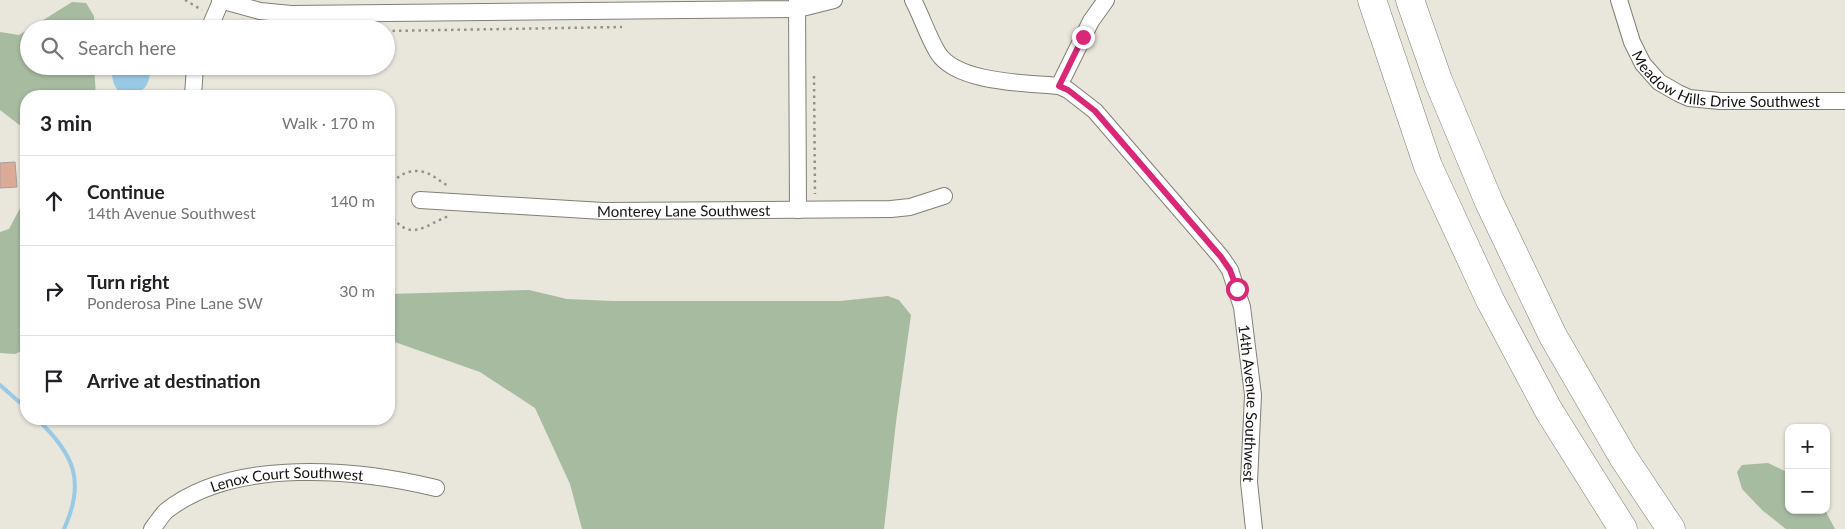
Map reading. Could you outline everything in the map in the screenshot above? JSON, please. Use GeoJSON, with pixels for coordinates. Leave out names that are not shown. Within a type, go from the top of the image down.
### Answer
{"type":"FeatureCollection","features":[{"type":"Feature","properties":{"kind":"highway"},"geometry":{"type":"LineString","coordinates":[[1372,0],[1428,166],[1490,300],[1549,411],[1623,529]]}},
{"type":"Feature","properties":{"kind":"highway"},"geometry":{"type":"LineString","coordinates":[[1410,0],[1438,80],[1489,202],[1553,336],[1623,458],[1671,529]]}},
{"type":"Feature","properties":{"kind":"street"},"geometry":{"type":"LineString","coordinates":[[212,20],[220,0],[260,11],[291,14],[798,4],[834,0]]}},
{"type":"Feature","properties":{"kind":"street","name":"14th Avenue Southwest"},"geometry":{"type":"LineString","coordinates":[[914,0],[939,54],[952,66],[983,78],[1059,86],[1068,90],[1095,111],[1221,257],[1230,270],[1242,307],[1253,395],[1249,482],[1254,529]]}},
{"type":"Feature","properties":{"kind":"street"},"geometry":{"type":"LineString","coordinates":[[1059,86],[1091,21],[1106,0]]}},
{"type":"Feature","properties":{"kind":"street","name":"Meadow Hills Drive Southwest"},"geometry":{"type":"LineString","coordinates":[[1619,0],[1632,42],[1643,64],[1659,82],[1689,98],[1720,102],[1845,102]]}},
{"type":"Feature","properties":{"kind":"street"},"geometry":{"type":"LineString","coordinates":[[798,4],[798,210]]}},
{"type":"Feature","properties":{"kind":"street"},"geometry":{"type":"LineString","coordinates":[[193,90],[194,75]]}},
{"type":"Feature","properties":{"kind":"street","name":"Monterey Lane Southwest"},"geometry":{"type":"LineString","coordinates":[[420,200],[603,211],[798,210],[891,209],[910,207],[944,196]]}},
{"type":"Feature","properties":{"kind":"street","name":"Lenox Court Southwest"},"geometry":{"type":"LineString","coordinates":[[152,529],[165,512],[188,497],[232,481],[260,476],[303,472],[331,473],[403,480],[436,488]]}},
{"type":"Feature","properties":{"kind":"path"},"geometry":{"type":"LineString","coordinates":[[185,0],[202,10]]}},
{"type":"Feature","properties":{"kind":"path"},"geometry":{"type":"LineString","coordinates":[[395,31],[624,27]]}},
{"type":"Feature","properties":{"kind":"path"},"geometry":{"type":"LineString","coordinates":[[814,76],[815,194]]}},
{"type":"Feature","properties":{"kind":"path"},"geometry":{"type":"LineString","coordinates":[[395,179],[397,176],[414,171],[429,174],[451,188]]}},
{"type":"Feature","properties":{"kind":"green space"},"geometry":{"type":"Polygon","coordinates":[[[72,2],[86,3],[94,16],[94,20],[43,20],[72,2]]]}},
{"type":"Feature","properties":{"kind":"green space"},"geometry":{"type":"Polygon","coordinates":[[[0,32],[19,35],[20,75],[95,75],[96,90],[20,90],[20,125],[0,110],[0,32]]]}},
{"type":"Feature","properties":{"kind":"green space"},"geometry":{"type":"Polygon","coordinates":[[[20,208],[20,352],[15,354],[0,353],[0,232],[9,229],[20,208]]]}},
{"type":"Feature","properties":{"kind":"green space"},"geometry":{"type":"Polygon","coordinates":[[[529,290],[567,299],[612,301],[840,301],[888,296],[899,300],[911,315],[884,529],[582,529],[570,484],[535,408],[480,372],[395,342],[395,294],[529,290]]]}},
{"type":"Feature","properties":{"kind":"green space"},"geometry":{"type":"Polygon","coordinates":[[[1768,463],[1785,471],[1785,514],[1827,514],[1835,529],[1786,529],[1762,510],[1742,489],[1737,472],[1742,465],[1768,463]]]}},
{"type":"Feature","properties":{"kind":"water"},"geometry":{"type":"Polygon","coordinates":[[[112,75],[150,75],[147,84],[141,90],[118,90],[112,75]]]}},
{"type":"Feature","properties":{"kind":"building"},"geometry":{"type":"Polygon","coordinates":[[[15,162],[17,187],[0,188],[0,163],[15,162]]]}},
{"type":"Feature","properties":{"kind":"waterway"},"geometry":{"type":"LineString","coordinates":[[0,385],[20,403]]}},
{"type":"Feature","properties":{"kind":"waterway"},"geometry":{"type":"LineString","coordinates":[[43,425],[60,444],[73,469],[75,482],[74,496],[71,512],[64,529]]}},
{"type":"Feature","properties":{"kind":"route"},"geometry":{"type":"LineString","coordinates":[[1083,37],[1059,86],[1068,90],[1095,111],[1221,257],[1230,270],[1237,289]]}}]}
